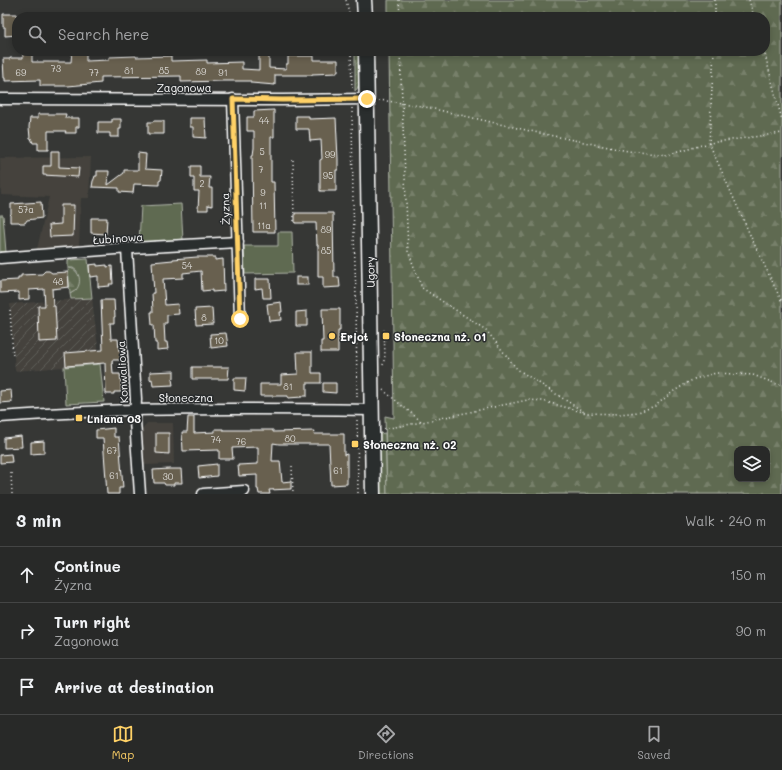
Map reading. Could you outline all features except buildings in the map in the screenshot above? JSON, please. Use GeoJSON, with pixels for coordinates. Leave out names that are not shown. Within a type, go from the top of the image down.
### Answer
{"type":"FeatureCollection","features":[{"type":"Feature","properties":{"kind":"street"},"geometry":{"type":"LineString","coordinates":[[364,0],[365,12]]}},
{"type":"Feature","properties":{"kind":"street","name":"Ugory"},"geometry":{"type":"LineString","coordinates":[[366,56],[373,494]]}},
{"type":"Feature","properties":{"kind":"street","name":"Zagonowa"},"geometry":{"type":"LineString","coordinates":[[0,99],[367,99]]}},
{"type":"Feature","properties":{"kind":"street","name":"Żyzna"},"geometry":{"type":"LineString","coordinates":[[233,99],[240,319]]}},
{"type":"Feature","properties":{"kind":"street","name":"Łubinowa"},"geometry":{"type":"LineString","coordinates":[[0,258],[238,242]]}},
{"type":"Feature","properties":{"kind":"street","name":"Konwaliowa"},"geometry":{"type":"LineString","coordinates":[[127,249],[140,494]]}},
{"type":"Feature","properties":{"kind":"street","name":"Słoneczna"},"geometry":{"type":"LineString","coordinates":[[0,417],[72,412],[136,410],[372,410]]}},
{"type":"Feature","properties":{"kind":"street"},"geometry":{"type":"LineString","coordinates":[[203,494],[244,491]]}},
{"type":"Feature","properties":{"kind":"path"},"geometry":{"type":"LineString","coordinates":[[346,0],[349,12]]}},
{"type":"Feature","properties":{"kind":"path"},"geometry":{"type":"LineString","coordinates":[[399,0],[400,12]]}},
{"type":"Feature","properties":{"kind":"path"},"geometry":{"type":"LineString","coordinates":[[715,0],[715,12]]}},
{"type":"Feature","properties":{"kind":"path"},"geometry":{"type":"LineString","coordinates":[[749,0],[753,12]]}},
{"type":"Feature","properties":{"kind":"path"},"geometry":{"type":"LineString","coordinates":[[351,56],[358,494]]}},
{"type":"Feature","properties":{"kind":"path"},"geometry":{"type":"LineString","coordinates":[[400,56],[408,251],[422,288],[486,330],[517,369],[586,413]]}},
{"type":"Feature","properties":{"kind":"path"},"geometry":{"type":"LineString","coordinates":[[714,56],[709,143],[782,302]]}},
{"type":"Feature","properties":{"kind":"path"},"geometry":{"type":"LineString","coordinates":[[765,56],[782,120]]}},
{"type":"Feature","properties":{"kind":"path"},"geometry":{"type":"LineString","coordinates":[[367,99],[402,103],[628,151],[668,155],[709,143],[782,133]]}},
{"type":"Feature","properties":{"kind":"path"},"geometry":{"type":"LineString","coordinates":[[293,160],[294,223]]}},
{"type":"Feature","properties":{"kind":"path"},"geometry":{"type":"LineString","coordinates":[[10,310],[13,357]]}},
{"type":"Feature","properties":{"kind":"path"},"geometry":{"type":"LineString","coordinates":[[372,431],[528,400],[543,401],[586,413],[620,414],[638,412],[655,406],[674,391],[694,379],[716,373],[753,375],[782,386]]}},
{"type":"Feature","properties":{"kind":"path"},"geometry":{"type":"LineString","coordinates":[[372,387],[380,387],[422,422]]}},
{"type":"Feature","properties":{"kind":"path"},"geometry":{"type":"LineString","coordinates":[[292,466],[293,494]]}},
{"type":"Feature","properties":{"kind":"path"},"geometry":{"type":"LineString","coordinates":[[11,473],[12,494]]}},
{"type":"Feature","properties":{"kind":"shaded area"},"geometry":{"type":"Polygon","coordinates":[[[91,157],[89,198],[81,198],[79,247],[37,249],[49,197],[1,195],[0,158],[91,157]]]}},
{"type":"Feature","properties":{"kind":"shaded area"},"geometry":{"type":"Polygon","coordinates":[[[92,298],[100,364],[15,371],[10,304],[92,298]]]}},
{"type":"Feature","properties":{"kind":"shaded area"},"geometry":{"type":"Polygon","coordinates":[[[147,423],[173,423],[174,464],[144,465],[142,430],[147,423]]]}},
{"type":"Feature","properties":{"kind":"green space"},"geometry":{"type":"Polygon","coordinates":[[[388,0],[782,0],[782,494],[387,494],[385,416],[394,418],[389,56],[770,56],[770,12],[388,12],[388,0]]]}},
{"type":"Feature","properties":{"kind":"green space"},"geometry":{"type":"Polygon","coordinates":[[[355,56],[360,56],[360,78],[358,88],[355,91],[355,56]]]}},
{"type":"Feature","properties":{"kind":"green space"},"geometry":{"type":"Polygon","coordinates":[[[181,204],[183,240],[139,242],[141,206],[181,204]]]}},
{"type":"Feature","properties":{"kind":"green space"},"geometry":{"type":"Polygon","coordinates":[[[0,215],[3,215],[6,252],[0,252],[0,215]]]}},
{"type":"Feature","properties":{"kind":"green space"},"geometry":{"type":"Polygon","coordinates":[[[278,232],[292,232],[293,273],[245,274],[244,246],[278,246],[278,232]]]}},
{"type":"Feature","properties":{"kind":"green space"},"geometry":{"type":"Polygon","coordinates":[[[88,259],[92,298],[71,299],[70,294],[76,290],[77,271],[73,268],[68,268],[68,260],[88,259]]]}},
{"type":"Feature","properties":{"kind":"green space"},"geometry":{"type":"Polygon","coordinates":[[[68,268],[75,270],[79,276],[78,287],[70,294],[68,268]]]}},
{"type":"Feature","properties":{"kind":"green space"},"geometry":{"type":"Polygon","coordinates":[[[100,364],[104,402],[66,404],[64,367],[100,364]]]}},
{"type":"Feature","properties":{"kind":"green space"},"geometry":{"type":"Polygon","coordinates":[[[385,433],[387,494],[380,494],[379,434],[385,433]]]}},
{"type":"Feature","properties":{"kind":"place","name":"Erjot"},"geometry":{"type":"Point","coordinates":[332,336]}},
{"type":"Feature","properties":{"kind":"place","name":"Słoneczna nż. 01"},"geometry":{"type":"Point","coordinates":[386,336]}},
{"type":"Feature","properties":{"kind":"place","name":"Lniana 03"},"geometry":{"type":"Point","coordinates":[79,418]}},
{"type":"Feature","properties":{"kind":"place","name":"Słoneczna nż. 02"},"geometry":{"type":"Point","coordinates":[355,444]}},
{"type":"Feature","properties":{"kind":"route"},"geometry":{"type":"LineString","coordinates":[[240,319],[233,99],[367,99]]}}]}
